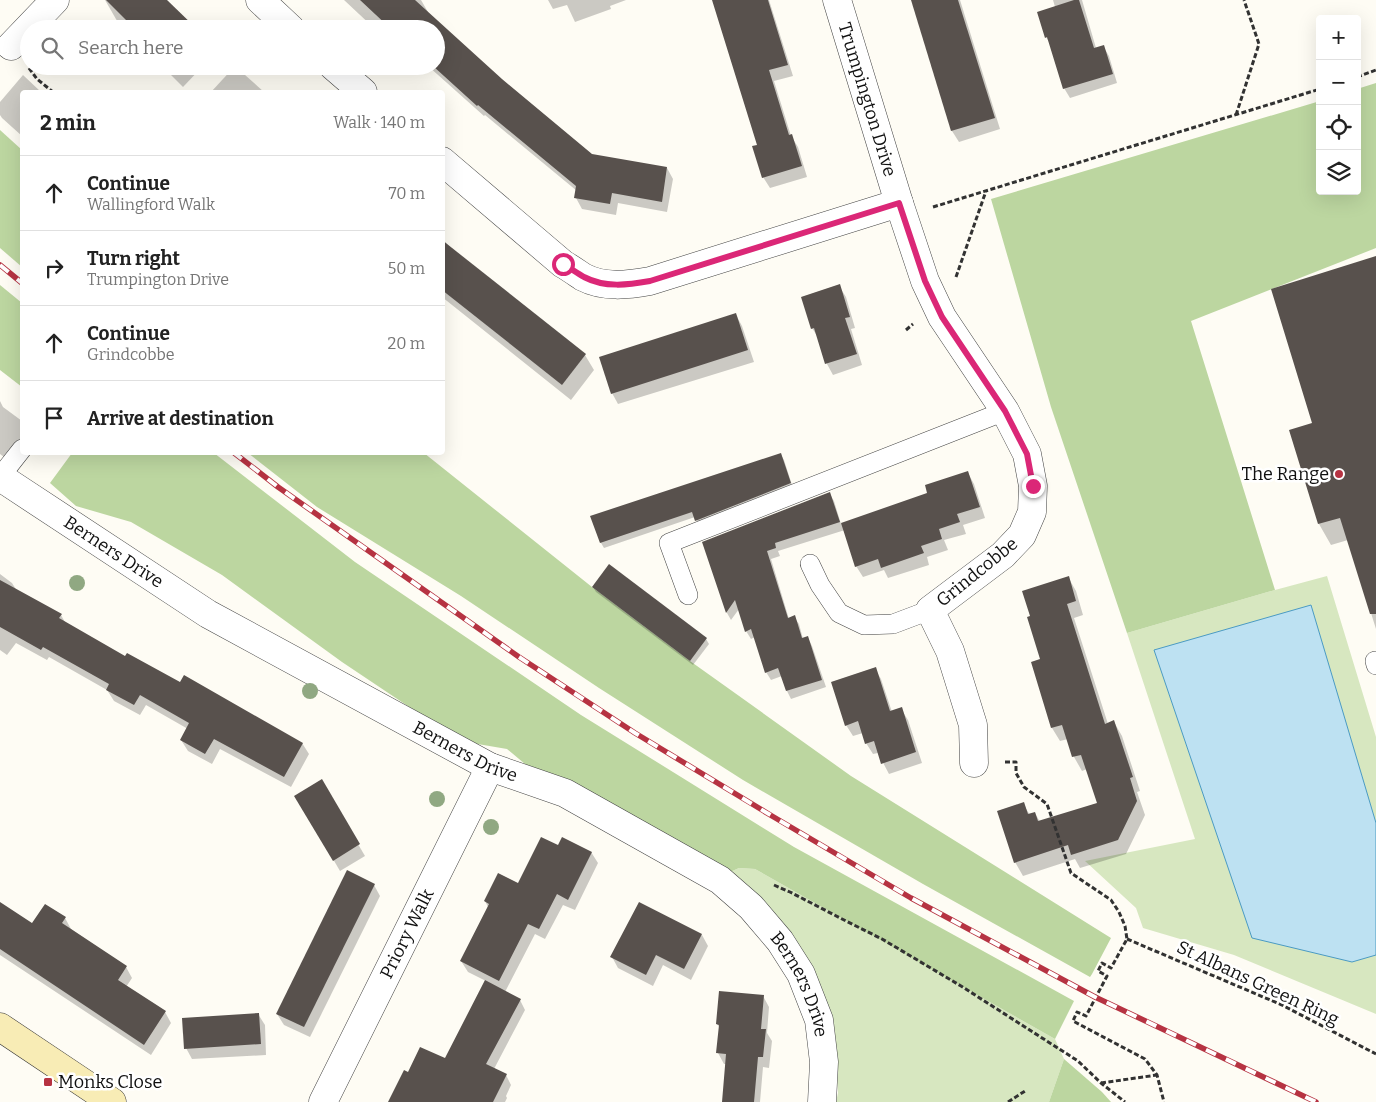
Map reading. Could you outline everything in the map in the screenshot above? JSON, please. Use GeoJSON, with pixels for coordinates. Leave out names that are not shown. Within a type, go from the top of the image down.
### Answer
{"type":"FeatureCollection","features":[{"type":"Feature","properties":{"kind":"street"},"geometry":{"type":"LineString","coordinates":[[36,20],[55,0]]}},
{"type":"Feature","properties":{"kind":"street"},"geometry":{"type":"LineString","coordinates":[[260,0],[281,20]]}},
{"type":"Feature","properties":{"kind":"street","name":"Trumpington Drive"},"geometry":{"type":"LineString","coordinates":[[837,0],[925,281],[942,317],[1005,411]]}},
{"type":"Feature","properties":{"kind":"street"},"geometry":{"type":"LineString","coordinates":[[11,46],[20,37]]}},
{"type":"Feature","properties":{"kind":"street"},"geometry":{"type":"LineString","coordinates":[[343,75],[361,90]]}},
{"type":"Feature","properties":{"kind":"street"},"geometry":{"type":"LineString","coordinates":[[445,165],[563,264],[585,278],[603,284],[625,285],[650,281],[902,210]]}},
{"type":"Feature","properties":{"kind":"street","name":"Grindcobbe"},"geometry":{"type":"LineString","coordinates":[[974,763],[973,725],[950,651],[930,610],[1003,555],[1022,535],[1032,512],[1033,486],[1027,454],[1005,411]]}},
{"type":"Feature","properties":{"kind":"street","name":"Berners Drive"},"geometry":{"type":"LineString","coordinates":[[0,477],[208,614],[490,767],[565,793],[720,880],[751,907],[780,941],[801,974],[819,1020],[824,1062],[822,1102]]}},
{"type":"Feature","properties":{"kind":"street","name":"Priory Walk"},"geometry":{"type":"LineString","coordinates":[[323,1102],[490,767]]}},
{"type":"Feature","properties":{"kind":"street"},"geometry":{"type":"LineString","coordinates":[[0,1027],[112,1102]]}},
{"type":"Feature","properties":{"kind":"lane"},"geometry":{"type":"LineString","coordinates":[[688,595],[669,543],[1005,411]]}},
{"type":"Feature","properties":{"kind":"lane"},"geometry":{"type":"LineString","coordinates":[[0,477],[20,452]]}},
{"type":"Feature","properties":{"kind":"lane"},"geometry":{"type":"LineString","coordinates":[[810,564],[820,585],[839,613],[864,625],[893,624],[930,610]]}},
{"type":"Feature","properties":{"kind":"path"},"geometry":{"type":"LineString","coordinates":[[1236,115],[1259,44],[1244,0]]}},
{"type":"Feature","properties":{"kind":"path"},"geometry":{"type":"LineString","coordinates":[[1361,76],[1376,70]]}},
{"type":"Feature","properties":{"kind":"path"},"geometry":{"type":"LineString","coordinates":[[902,210],[936,206],[1316,90]]}},
{"type":"Feature","properties":{"kind":"path"},"geometry":{"type":"LineString","coordinates":[[942,317],[986,191]]}},
{"type":"Feature","properties":{"kind":"path"},"geometry":{"type":"LineString","coordinates":[[974,763],[1016,762],[1016,774],[1024,787],[1047,804],[1071,873],[1111,900],[1119,912],[1125,926],[1127,939],[1111,968],[1102,963],[1098,971],[1107,976],[1086,1016],[1077,1012],[1073,1021],[1145,1059],[1157,1075],[1164,1102]]}},
{"type":"Feature","properties":{"kind":"path"},"geometry":{"type":"LineString","coordinates":[[766,881],[882,939],[953,981],[1078,1061],[1125,1102]]}},
{"type":"Feature","properties":{"kind":"path","name":"St Albans Green Ring"},"geometry":{"type":"LineString","coordinates":[[1127,939],[1282,1005],[1376,1054]]}},
{"type":"Feature","properties":{"kind":"path"},"geometry":{"type":"LineString","coordinates":[[1101,1083],[1157,1075]]}},
{"type":"Feature","properties":{"kind":"path"},"geometry":{"type":"LineString","coordinates":[[1008,1102],[1025,1091]]}},
{"type":"Feature","properties":{"kind":"green space"},"geometry":{"type":"Polygon","coordinates":[[[1376,83],[1376,248],[1191,321],[1275,590],[1127,633],[1051,407],[991,199],[1316,102],[1316,195],[1361,195],[1361,88],[1376,83]]]}},
{"type":"Feature","properties":{"kind":"green space"},"geometry":{"type":"Polygon","coordinates":[[[0,130],[20,148],[20,265],[0,248],[0,130]]]}},
{"type":"Feature","properties":{"kind":"green space"},"geometry":{"type":"Polygon","coordinates":[[[0,285],[20,301],[20,385],[0,370],[0,285]]]}},
{"type":"Feature","properties":{"kind":"green space"},"geometry":{"type":"Polygon","coordinates":[[[71,455],[217,455],[355,562],[581,715],[794,847],[1074,1001],[1055,1039],[755,869],[739,868],[728,873],[531,769],[507,749],[460,741],[342,662],[222,575],[131,522],[76,506],[50,483],[71,455]]]}},
{"type":"Feature","properties":{"kind":"green space"},"geometry":{"type":"Polygon","coordinates":[[[251,455],[427,455],[592,587],[690,661],[851,776],[1111,938],[1092,974],[1090,977],[923,884],[743,780],[599,688],[461,596],[317,507],[251,455]]]}},
{"type":"Feature","properties":{"kind":"green space"},"geometry":{"type":"Polygon","coordinates":[[[1327,576],[1376,737],[1376,1014],[1234,955],[1143,928],[1136,908],[1085,861],[1195,839],[1127,633],[1327,576]]]}},
{"type":"Feature","properties":{"kind":"green space"},"geometry":{"type":"Polygon","coordinates":[[[739,868],[755,869],[1055,1039],[1064,1059],[1049,1102],[836,1102],[838,1093],[836,1054],[728,873],[739,868]]]}},
{"type":"Feature","properties":{"kind":"green space"},"geometry":{"type":"Polygon","coordinates":[[[1064,1059],[1102,1092],[1111,1102],[1049,1102],[1064,1059]]]}},
{"type":"Feature","properties":{"kind":"water"},"geometry":{"type":"Polygon","coordinates":[[[1311,605],[1376,823],[1376,955],[1352,962],[1252,938],[1154,650],[1311,605]]]}},
{"type":"Feature","properties":{"kind":"building"},"geometry":{"type":"Polygon","coordinates":[[[106,0],[167,0],[188,20],[126,20],[106,0]]]}},
{"type":"Feature","properties":{"kind":"building"},"geometry":{"type":"Polygon","coordinates":[[[360,0],[415,0],[437,20],[381,20],[360,0]]]}},
{"type":"Feature","properties":{"kind":"building"},"geometry":{"type":"Polygon","coordinates":[[[712,0],[768,0],[788,65],[769,70],[789,135],[792,134],[802,166],[762,178],[752,146],[757,145],[712,0]]]}},
{"type":"Feature","properties":{"kind":"building"},"geometry":{"type":"Polygon","coordinates":[[[911,0],[958,0],[995,118],[951,131],[911,0]]]}},
{"type":"Feature","properties":{"kind":"building"},"geometry":{"type":"Polygon","coordinates":[[[1079,0],[1094,48],[1104,45],[1113,74],[1063,89],[1037,12],[1079,0]]]}},
{"type":"Feature","properties":{"kind":"building"},"geometry":{"type":"Polygon","coordinates":[[[445,27],[502,79],[592,154],[667,167],[662,202],[612,193],[610,204],[574,198],[576,186],[477,106],[443,75],[445,75],[445,27]]]}},
{"type":"Feature","properties":{"kind":"building"},"geometry":{"type":"Polygon","coordinates":[[[445,242],[586,354],[562,385],[445,292],[445,242]]]}},
{"type":"Feature","properties":{"kind":"building","name":"The Range"},"geometry":{"type":"Polygon","coordinates":[[[1376,256],[1376,614],[1370,614],[1340,518],[1318,524],[1289,430],[1312,423],[1271,289],[1376,256]]]}},
{"type":"Feature","properties":{"kind":"building"},"geometry":{"type":"Polygon","coordinates":[[[840,284],[850,317],[845,318],[857,354],[825,364],[814,328],[811,329],[801,297],[840,284]]]}},
{"type":"Feature","properties":{"kind":"building"},"geometry":{"type":"Polygon","coordinates":[[[736,313],[748,350],[611,394],[599,357],[736,313]]]}},
{"type":"Feature","properties":{"kind":"building"},"geometry":{"type":"Polygon","coordinates":[[[781,453],[791,483],[695,521],[692,512],[600,543],[590,516],[781,453]]]}},
{"type":"Feature","properties":{"kind":"building"},"geometry":{"type":"Polygon","coordinates":[[[968,471],[980,507],[957,514],[960,522],[939,529],[942,539],[921,546],[924,553],[881,568],[878,559],[855,567],[841,523],[927,493],[925,485],[968,471]]]}},
{"type":"Feature","properties":{"kind":"building"},"geometry":{"type":"Polygon","coordinates":[[[830,492],[840,522],[775,543],[776,548],[767,551],[788,618],[795,615],[802,638],[808,636],[822,680],[786,691],[778,668],[765,673],[751,629],[745,632],[735,600],[726,613],[702,542],[830,492]]]}},
{"type":"Feature","properties":{"kind":"building"},"geometry":{"type":"Polygon","coordinates":[[[609,564],[707,638],[690,661],[592,587],[609,564]]]}},
{"type":"Feature","properties":{"kind":"building"},"geometry":{"type":"Polygon","coordinates":[[[1069,576],[1076,601],[1067,604],[1105,724],[1114,720],[1133,777],[1130,778],[1137,801],[1118,840],[1071,855],[1068,845],[1014,863],[997,811],[1024,802],[1028,814],[1035,812],[1038,821],[1097,803],[1081,755],[1072,757],[1062,725],[1051,728],[1031,662],[1040,659],[1027,617],[1030,616],[1022,591],[1069,576]]]}},
{"type":"Feature","properties":{"kind":"building"},"geometry":{"type":"Polygon","coordinates":[[[0,580],[62,614],[59,618],[125,656],[127,653],[180,682],[184,675],[303,743],[284,777],[214,739],[205,754],[180,740],[189,723],[140,695],[134,705],[106,690],[109,684],[43,647],[41,650],[0,627],[0,580]]]}},
{"type":"Feature","properties":{"kind":"building"},"geometry":{"type":"Polygon","coordinates":[[[876,667],[890,711],[902,707],[916,752],[881,764],[874,741],[865,744],[858,721],[845,726],[831,682],[876,667]]]}},
{"type":"Feature","properties":{"kind":"building"},"geometry":{"type":"Polygon","coordinates":[[[322,779],[360,844],[333,861],[294,796],[322,779]]]}},
{"type":"Feature","properties":{"kind":"building"},"geometry":{"type":"Polygon","coordinates":[[[541,837],[558,845],[562,837],[592,852],[568,900],[557,894],[539,929],[528,924],[499,981],[460,961],[489,904],[484,901],[498,873],[518,883],[541,837]]]}},
{"type":"Feature","properties":{"kind":"building"},"geometry":{"type":"Polygon","coordinates":[[[347,870],[375,884],[304,1027],[276,1014],[347,870]]]}},
{"type":"Feature","properties":{"kind":"building"},"geometry":{"type":"Polygon","coordinates":[[[0,902],[32,923],[45,904],[66,917],[62,923],[127,966],[118,980],[166,1011],[144,1045],[0,949],[0,902]]]}},
{"type":"Feature","properties":{"kind":"building"},"geometry":{"type":"Polygon","coordinates":[[[639,902],[702,934],[684,969],[656,955],[646,975],[610,957],[639,902]]]}},
{"type":"Feature","properties":{"kind":"building"},"geometry":{"type":"Polygon","coordinates":[[[485,980],[521,999],[486,1064],[507,1074],[493,1102],[388,1102],[404,1070],[408,1072],[420,1047],[445,1058],[485,980]]]}},
{"type":"Feature","properties":{"kind":"building"},"geometry":{"type":"Polygon","coordinates":[[[719,991],[764,995],[761,1029],[766,1029],[763,1057],[758,1057],[754,1102],[722,1102],[726,1054],[716,1053],[719,1025],[716,1024],[719,991]]]}},
{"type":"Feature","properties":{"kind":"building"},"geometry":{"type":"Polygon","coordinates":[[[259,1013],[261,1044],[184,1049],[182,1018],[259,1013]]]}},
{"type":"Feature","properties":{"kind":"railway"},"geometry":{"type":"LineString","coordinates":[[0,265],[20,281]]}},
{"type":"Feature","properties":{"kind":"railway"},"geometry":{"type":"LineString","coordinates":[[237,455],[278,487],[519,657],[635,733],[772,816],[911,898],[1095,997],[1316,1102]]}},
{"type":"Feature","properties":{"kind":"place","name":"The Range"},"geometry":{"type":"Point","coordinates":[1339,474]}},
{"type":"Feature","properties":{"kind":"place","name":"Monks Close"},"geometry":{"type":"Point","coordinates":[48,1082]}},
{"type":"Feature","properties":{"kind":"route"},"geometry":{"type":"LineString","coordinates":[[563,264],[585,278],[603,284],[625,285],[650,281],[899,203],[925,281],[942,317],[1005,411],[1027,454],[1033,486]]}}]}
